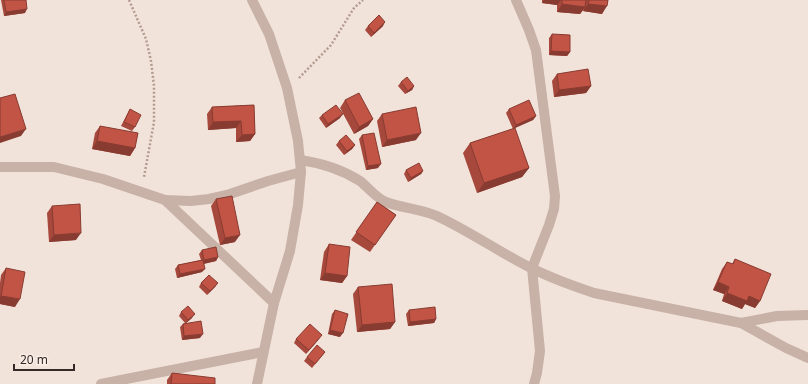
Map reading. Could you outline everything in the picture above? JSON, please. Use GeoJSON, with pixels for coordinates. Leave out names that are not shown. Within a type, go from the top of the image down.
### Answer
{"type":"FeatureCollection","features":[{"type":"Feature","properties":{"kind":"street"},"geometry":{"type":"LineString","coordinates":[[252,0],[270,34],[287,88],[298,141],[301,172],[298,205],[290,251],[274,303],[257,384]]}},
{"type":"Feature","properties":{"kind":"street"},"geometry":{"type":"LineString","coordinates":[[516,0],[536,50],[555,196],[554,209],[550,225],[532,268],[540,351],[534,384]]}},
{"type":"Feature","properties":{"kind":"street"},"geometry":{"type":"LineString","coordinates":[[300,160],[320,163],[333,167],[360,182],[377,197],[385,201],[418,209],[440,217],[532,268],[571,285],[594,292],[741,322],[786,348],[808,358]]}},
{"type":"Feature","properties":{"kind":"street"},"geometry":{"type":"LineString","coordinates":[[0,166],[54,167],[141,191],[165,200],[191,201],[209,199],[301,172]]}},
{"type":"Feature","properties":{"kind":"street"},"geometry":{"type":"LineString","coordinates":[[165,200],[221,251],[274,303]]}},
{"type":"Feature","properties":{"kind":"street"},"geometry":{"type":"LineString","coordinates":[[741,322],[777,316],[808,315]]}},
{"type":"Feature","properties":{"kind":"street"},"geometry":{"type":"LineString","coordinates":[[101,384],[264,352]]}},
{"type":"Feature","properties":{"kind":"path"},"geometry":{"type":"LineString","coordinates":[[129,0],[146,39],[151,61],[154,86],[154,122],[141,191]]}},
{"type":"Feature","properties":{"kind":"path"},"geometry":{"type":"LineString","coordinates":[[287,88],[299,78],[331,45],[354,8],[363,0]]}},
{"type":"Feature","properties":{"kind":"building"},"geometry":{"type":"Polygon","coordinates":[[[4,0],[26,0],[27,9],[6,12],[4,0]]]}},
{"type":"Feature","properties":{"kind":"building"},"geometry":{"type":"Polygon","coordinates":[[[562,0],[586,0],[585,7],[562,4],[562,0]]]}},
{"type":"Feature","properties":{"kind":"building"},"geometry":{"type":"Polygon","coordinates":[[[589,0],[608,0],[607,6],[588,4],[589,0]]]}},
{"type":"Feature","properties":{"kind":"building"},"geometry":{"type":"Polygon","coordinates":[[[379,15],[385,22],[374,33],[368,26],[379,15]]]}},
{"type":"Feature","properties":{"kind":"building"},"geometry":{"type":"Polygon","coordinates":[[[552,34],[570,35],[570,52],[551,51],[552,34]]]}},
{"type":"Feature","properties":{"kind":"building"},"geometry":{"type":"Polygon","coordinates":[[[588,69],[591,86],[559,90],[557,74],[588,69]]]}},
{"type":"Feature","properties":{"kind":"building"},"geometry":{"type":"Polygon","coordinates":[[[407,77],[414,86],[408,91],[401,82],[407,77]]]}},
{"type":"Feature","properties":{"kind":"building"},"geometry":{"type":"Polygon","coordinates":[[[359,93],[373,119],[359,127],[345,100],[359,93]]]}},
{"type":"Feature","properties":{"kind":"building"},"geometry":{"type":"Polygon","coordinates":[[[15,94],[26,129],[0,137],[0,98],[15,94]]]}},
{"type":"Feature","properties":{"kind":"building"},"geometry":{"type":"Polygon","coordinates":[[[529,100],[536,116],[516,125],[509,109],[529,100]]]}},
{"type":"Feature","properties":{"kind":"building"},"geometry":{"type":"Polygon","coordinates":[[[254,105],[255,134],[242,135],[241,121],[213,122],[212,107],[254,105]]]}},
{"type":"Feature","properties":{"kind":"building"},"geometry":{"type":"Polygon","coordinates":[[[336,105],[343,114],[328,124],[322,115],[336,105]]]}},
{"type":"Feature","properties":{"kind":"building"},"geometry":{"type":"Polygon","coordinates":[[[416,107],[421,133],[387,140],[382,114],[416,107]]]}},
{"type":"Feature","properties":{"kind":"building"},"geometry":{"type":"Polygon","coordinates":[[[130,109],[141,115],[135,127],[124,122],[130,109]]]}},
{"type":"Feature","properties":{"kind":"building"},"geometry":{"type":"Polygon","coordinates":[[[100,126],[138,133],[135,148],[97,141],[100,126]]]}},
{"type":"Feature","properties":{"kind":"building"},"geometry":{"type":"Polygon","coordinates":[[[515,128],[529,168],[484,183],[470,143],[515,128]]]}},
{"type":"Feature","properties":{"kind":"building"},"geometry":{"type":"Polygon","coordinates":[[[374,133],[381,164],[368,166],[362,135],[374,133]]]}},
{"type":"Feature","properties":{"kind":"building"},"geometry":{"type":"Polygon","coordinates":[[[346,135],[355,145],[347,151],[339,141],[346,135]]]}},
{"type":"Feature","properties":{"kind":"building"},"geometry":{"type":"Polygon","coordinates":[[[419,163],[423,171],[411,178],[406,170],[419,163]]]}},
{"type":"Feature","properties":{"kind":"building"},"geometry":{"type":"Polygon","coordinates":[[[232,196],[240,235],[225,238],[216,199],[232,196]]]}},
{"type":"Feature","properties":{"kind":"building"},"geometry":{"type":"Polygon","coordinates":[[[377,202],[396,215],[375,245],[356,232],[377,202]]]}},
{"type":"Feature","properties":{"kind":"building"},"geometry":{"type":"Polygon","coordinates":[[[80,204],[81,233],[54,235],[52,206],[80,204]]]}},
{"type":"Feature","properties":{"kind":"building"},"geometry":{"type":"Polygon","coordinates":[[[329,244],[350,247],[347,276],[325,273],[329,244]]]}},
{"type":"Feature","properties":{"kind":"building"},"geometry":{"type":"Polygon","coordinates":[[[216,247],[218,257],[204,260],[202,250],[216,247]]]}},
{"type":"Feature","properties":{"kind":"building"},"geometry":{"type":"Polygon","coordinates":[[[735,259],[771,274],[760,301],[749,296],[747,301],[727,293],[729,287],[718,282],[727,262],[733,264],[735,259]]]}},
{"type":"Feature","properties":{"kind":"building"},"geometry":{"type":"Polygon","coordinates":[[[203,260],[205,269],[180,274],[178,265],[203,260]]]}},
{"type":"Feature","properties":{"kind":"building"},"geometry":{"type":"Polygon","coordinates":[[[6,268],[25,272],[20,299],[1,296],[6,268]]]}},
{"type":"Feature","properties":{"kind":"building"},"geometry":{"type":"Polygon","coordinates":[[[209,275],[218,283],[210,291],[201,283],[209,275]]]}},
{"type":"Feature","properties":{"kind":"building"},"geometry":{"type":"Polygon","coordinates":[[[392,284],[395,322],[362,325],[358,287],[392,284]]]}},
{"type":"Feature","properties":{"kind":"building"},"geometry":{"type":"Polygon","coordinates":[[[188,306],[195,314],[188,320],[181,312],[188,306]]]}},
{"type":"Feature","properties":{"kind":"building"},"geometry":{"type":"Polygon","coordinates":[[[435,307],[436,319],[410,322],[409,310],[435,307]]]}},
{"type":"Feature","properties":{"kind":"building"},"geometry":{"type":"Polygon","coordinates":[[[335,310],[348,314],[343,333],[330,330],[335,310]]]}},
{"type":"Feature","properties":{"kind":"building"},"geometry":{"type":"Polygon","coordinates":[[[201,321],[203,334],[184,336],[183,324],[201,321]]]}},
{"type":"Feature","properties":{"kind":"building"},"geometry":{"type":"Polygon","coordinates":[[[310,324],[322,335],[309,350],[296,339],[310,324]]]}},
{"type":"Feature","properties":{"kind":"building"},"geometry":{"type":"Polygon","coordinates":[[[317,345],[325,352],[315,364],[307,357],[317,345]]]}},
{"type":"Feature","properties":{"kind":"building"},"geometry":{"type":"Polygon","coordinates":[[[172,373],[215,378],[215,384],[171,384],[172,373]]]}}]}
